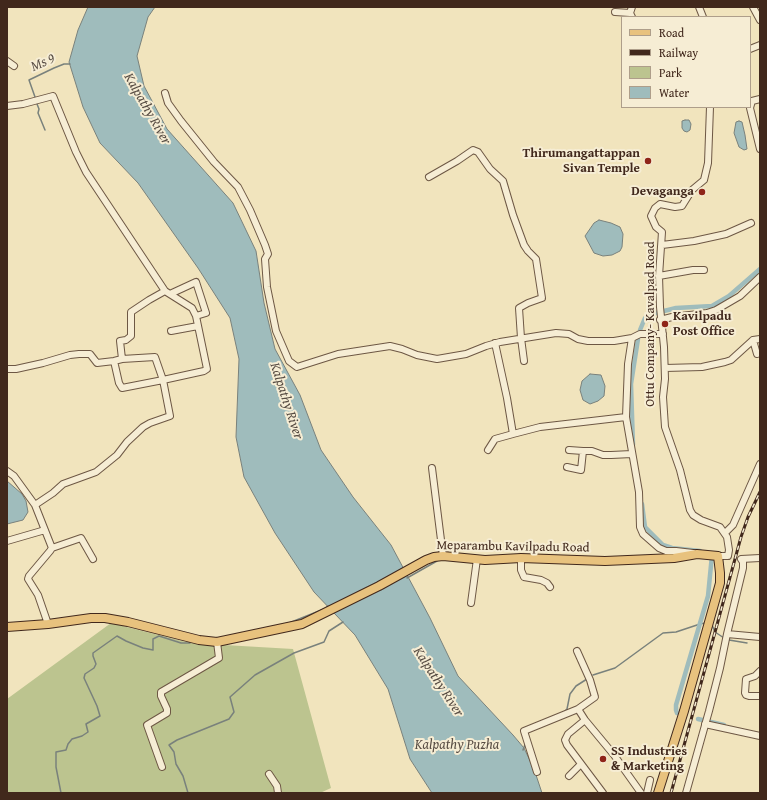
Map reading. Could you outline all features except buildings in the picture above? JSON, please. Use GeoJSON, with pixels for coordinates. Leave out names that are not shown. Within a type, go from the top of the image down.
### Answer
{"type":"FeatureCollection","features":[{"type":"Feature","properties":{"kind":"main road","name":"Meparambu Kavilpadu Road"},"geometry":{"type":"LineString","coordinates":[[7,627],[48,624],[91,618],[105,618],[128,622],[200,640],[217,642],[302,624],[426,560],[443,556],[477,559],[521,558],[618,561],[674,558],[697,554],[718,556]]}},
{"type":"Feature","properties":{"kind":"main road"},"geometry":{"type":"LineString","coordinates":[[658,793],[684,711],[720,583],[718,556]]}},
{"type":"Feature","properties":{"kind":"street"},"geometry":{"type":"LineString","coordinates":[[753,7],[760,20]]}},
{"type":"Feature","properties":{"kind":"street"},"geometry":{"type":"LineString","coordinates":[[615,12],[631,12]]}},
{"type":"Feature","properties":{"kind":"street"},"geometry":{"type":"LineString","coordinates":[[7,61],[14,66]]}},
{"type":"Feature","properties":{"kind":"street"},"geometry":{"type":"LineString","coordinates":[[165,93],[168,103],[181,121],[214,162],[238,187],[250,210],[268,254],[265,259],[267,287],[276,331],[280,344],[289,361],[297,367],[338,354],[390,346],[417,355],[437,359],[466,354],[495,343],[556,333],[569,334],[578,339],[588,341],[614,341],[632,338],[640,334],[663,334]]}},
{"type":"Feature","properties":{"kind":"street"},"geometry":{"type":"LineString","coordinates":[[7,106],[23,104],[54,96],[76,152],[86,172],[168,293],[192,308],[196,316],[207,369],[204,371],[122,388],[119,383],[114,361]]}},
{"type":"Feature","properties":{"kind":"street"},"geometry":{"type":"LineString","coordinates":[[751,104],[752,101],[760,99]]}},
{"type":"Feature","properties":{"kind":"street","name":"Ottu Company- Kavalpad Road"},"geometry":{"type":"LineString","coordinates":[[710,108],[708,163],[704,180],[692,190],[682,206],[675,207],[660,204],[654,208],[651,216],[656,227],[662,232],[659,276],[660,320],[663,334],[665,368],[663,397],[665,427],[680,470],[690,510],[693,516],[720,527],[725,533]]}},
{"type":"Feature","properties":{"kind":"street"},"geometry":{"type":"LineString","coordinates":[[750,108],[760,149]]}},
{"type":"Feature","properties":{"kind":"street"},"geometry":{"type":"LineString","coordinates":[[429,177],[458,161],[473,150],[478,152],[490,169],[503,181],[513,216],[524,245],[536,259],[542,298],[519,308],[524,361]]}},
{"type":"Feature","properties":{"kind":"street"},"geometry":{"type":"LineString","coordinates":[[662,246],[726,234],[751,223]]}},
{"type":"Feature","properties":{"kind":"street"},"geometry":{"type":"LineString","coordinates":[[659,276],[693,270],[704,270]]}},
{"type":"Feature","properties":{"kind":"street"},"geometry":{"type":"LineString","coordinates":[[660,320],[707,313],[716,310],[740,296],[760,276]]}},
{"type":"Feature","properties":{"kind":"street"},"geometry":{"type":"LineString","coordinates":[[122,359],[120,341],[126,340],[131,336],[132,312],[149,300],[196,282],[206,313],[196,316]]}},
{"type":"Feature","properties":{"kind":"street"},"geometry":{"type":"LineString","coordinates":[[171,331],[198,326]]}},
{"type":"Feature","properties":{"kind":"street"},"geometry":{"type":"LineString","coordinates":[[632,338],[626,389],[626,417],[639,492],[640,527],[643,534],[659,548],[666,551],[680,551],[697,554]]}},
{"type":"Feature","properties":{"kind":"street"},"geometry":{"type":"LineString","coordinates":[[665,368],[702,367],[725,362],[731,360],[753,340],[760,339]]}},
{"type":"Feature","properties":{"kind":"street"},"geometry":{"type":"LineString","coordinates":[[753,340],[757,354]]}},
{"type":"Feature","properties":{"kind":"street"},"geometry":{"type":"LineString","coordinates":[[495,343],[513,434]]}},
{"type":"Feature","properties":{"kind":"street"},"geometry":{"type":"LineString","coordinates":[[7,369],[37,365],[70,355],[79,354],[90,354],[97,364],[122,359],[155,356],[163,380],[170,416],[150,423],[144,427],[127,442],[117,455],[96,472],[64,484],[35,505]]}},
{"type":"Feature","properties":{"kind":"street"},"geometry":{"type":"LineString","coordinates":[[488,450],[492,442],[497,438],[540,427],[626,417]]}},
{"type":"Feature","properties":{"kind":"street"},"geometry":{"type":"LineString","coordinates":[[570,450],[592,451],[603,455],[632,454]]}},
{"type":"Feature","properties":{"kind":"street"},"geometry":{"type":"LineString","coordinates":[[567,467],[581,470],[583,451]]}},
{"type":"Feature","properties":{"kind":"street"},"geometry":{"type":"LineString","coordinates":[[725,533],[734,525],[760,464]]}},
{"type":"Feature","properties":{"kind":"street"},"geometry":{"type":"LineString","coordinates":[[432,468],[443,556]]}},
{"type":"Feature","properties":{"kind":"street"},"geometry":{"type":"LineString","coordinates":[[7,471],[14,476],[35,505],[52,548]]}},
{"type":"Feature","properties":{"kind":"street"},"geometry":{"type":"LineString","coordinates":[[7,541],[45,530]]}},
{"type":"Feature","properties":{"kind":"street","name":"Meparambu Kavilpadu Road"},"geometry":{"type":"LineString","coordinates":[[718,556],[728,556],[729,550],[725,533]]}},
{"type":"Feature","properties":{"kind":"street"},"geometry":{"type":"LineString","coordinates":[[48,624],[38,595],[28,579],[29,576],[52,548],[81,538],[93,559]]}},
{"type":"Feature","properties":{"kind":"street"},"geometry":{"type":"LineString","coordinates":[[521,558],[521,570],[524,577],[541,580],[548,583],[550,587]]}},
{"type":"Feature","properties":{"kind":"street"},"geometry":{"type":"LineString","coordinates":[[686,793],[709,711],[743,568],[743,562],[740,559],[760,558]]}},
{"type":"Feature","properties":{"kind":"street"},"geometry":{"type":"LineString","coordinates":[[472,603],[477,559]]}},
{"type":"Feature","properties":{"kind":"street"},"geometry":{"type":"LineString","coordinates":[[727,634],[760,637]]}},
{"type":"Feature","properties":{"kind":"street"},"geometry":{"type":"LineString","coordinates":[[162,767],[147,725],[167,713],[167,708],[161,696],[161,692],[219,658],[217,642]]}},
{"type":"Feature","properties":{"kind":"street"},"geometry":{"type":"LineString","coordinates":[[537,772],[524,731],[578,709],[595,697],[590,680],[577,651]]}},
{"type":"Feature","properties":{"kind":"street"},"geometry":{"type":"LineString","coordinates":[[760,671],[755,676],[746,679],[745,693],[749,696],[760,696]]}},
{"type":"Feature","properties":{"kind":"street"},"geometry":{"type":"LineString","coordinates":[[578,709],[641,793]]}},
{"type":"Feature","properties":{"kind":"street"},"geometry":{"type":"LineString","coordinates":[[586,720],[568,734],[565,740],[567,745],[603,793]]}},
{"type":"Feature","properties":{"kind":"street"},"geometry":{"type":"LineString","coordinates":[[705,724],[760,736]]}},
{"type":"Feature","properties":{"kind":"street"},"geometry":{"type":"LineString","coordinates":[[569,776],[581,764]]}},
{"type":"Feature","properties":{"kind":"street"},"geometry":{"type":"LineString","coordinates":[[269,774],[277,786],[278,793]]}},
{"type":"Feature","properties":{"kind":"street"},"geometry":{"type":"LineString","coordinates":[[647,793],[650,780]]}},
{"type":"Feature","properties":{"kind":"green space"},"geometry":{"type":"Polygon","coordinates":[[[111,623],[190,643],[293,649],[331,788],[320,793],[7,793],[7,699],[111,623]]]}},
{"type":"Feature","properties":{"kind":"water","name":"Kalpathy Puzha"},"geometry":{"type":"Polygon","coordinates":[[[88,7],[155,7],[148,17],[137,56],[144,86],[167,129],[233,203],[256,251],[264,303],[275,349],[300,395],[321,450],[353,497],[391,545],[430,618],[458,676],[524,748],[534,769],[542,793],[432,793],[410,759],[388,689],[355,635],[314,592],[275,533],[244,477],[236,437],[239,359],[230,318],[198,268],[138,183],[100,143],[83,107],[69,62],[78,30],[88,7]]]}},
{"type":"Feature","properties":{"kind":"water"},"geometry":{"type":"Polygon","coordinates":[[[689,120],[691,124],[690,130],[687,132],[682,128],[682,121],[689,120]]]}},
{"type":"Feature","properties":{"kind":"water"},"geometry":{"type":"Polygon","coordinates":[[[736,122],[742,122],[745,135],[747,149],[744,150],[739,147],[734,133],[736,122]]]}},
{"type":"Feature","properties":{"kind":"water"},"geometry":{"type":"Polygon","coordinates":[[[599,220],[620,227],[623,234],[622,247],[620,251],[612,255],[603,256],[594,253],[585,236],[594,223],[599,220]]]}},
{"type":"Feature","properties":{"kind":"water"},"geometry":{"type":"Polygon","coordinates":[[[590,374],[601,375],[605,386],[604,396],[598,401],[590,404],[583,400],[580,390],[582,381],[590,374]]]}},
{"type":"Feature","properties":{"kind":"water"},"geometry":{"type":"Polygon","coordinates":[[[7,481],[22,494],[26,501],[28,512],[23,520],[7,524],[7,481]]]}},
{"type":"Feature","properties":{"kind":"waterway","name":"Ms 9"},"geometry":{"type":"LineString","coordinates":[[35,97],[29,80],[64,64],[70,64]]}},
{"type":"Feature","properties":{"kind":"waterway","name":"Ms 9"},"geometry":{"type":"LineString","coordinates":[[37,104],[39,109],[38,113],[45,130]]}},
{"type":"Feature","properties":{"kind":"waterway"},"geometry":{"type":"LineString","coordinates":[[640,330],[645,318],[656,313],[676,308],[712,306],[729,296],[760,269]]}},
{"type":"Feature","properties":{"kind":"waterway"},"geometry":{"type":"LineString","coordinates":[[633,445],[631,384],[638,339]]}},
{"type":"Feature","properties":{"kind":"waterway"},"geometry":{"type":"LineString","coordinates":[[642,504],[645,527],[663,545],[672,548],[700,551]]}},
{"type":"Feature","properties":{"kind":"waterway"},"geometry":{"type":"LineString","coordinates":[[677,713],[676,705],[708,596],[712,555]]}},
{"type":"Feature","properties":{"kind":"waterway"},"geometry":{"type":"LineString","coordinates":[[407,578],[437,561]]}},
{"type":"Feature","properties":{"kind":"waterway"},"geometry":{"type":"LineString","coordinates":[[289,623],[328,606]]}},
{"type":"Feature","properties":{"kind":"waterway"},"geometry":{"type":"LineString","coordinates":[[188,793],[183,776],[176,764],[174,752],[169,745],[177,740],[229,719],[234,712],[230,697],[255,675],[294,653],[324,642],[329,631],[343,622]]}},
{"type":"Feature","properties":{"kind":"waterway"},"geometry":{"type":"LineString","coordinates":[[593,675],[615,668],[663,633],[676,632],[705,623]]}},
{"type":"Feature","properties":{"kind":"waterway"},"geometry":{"type":"LineString","coordinates":[[712,625],[715,632],[724,638]]}},
{"type":"Feature","properties":{"kind":"waterway"},"geometry":{"type":"LineString","coordinates":[[61,793],[56,767],[56,752],[66,750],[72,739],[82,736],[88,732],[86,724],[100,716],[84,678],[85,674],[94,668],[96,664],[93,653],[117,636],[143,648],[153,650],[153,639],[159,636],[181,643],[190,643],[189,641]]}},
{"type":"Feature","properties":{"kind":"waterway"},"geometry":{"type":"LineString","coordinates":[[729,640],[747,643]]}},
{"type":"Feature","properties":{"kind":"waterway"},"geometry":{"type":"LineString","coordinates":[[564,712],[567,709],[570,694],[576,686],[587,679]]}},
{"type":"Feature","properties":{"kind":"waterway"},"geometry":{"type":"LineString","coordinates":[[698,719],[724,725]]}},
{"type":"Feature","properties":{"kind":"waterway"},"geometry":{"type":"LineString","coordinates":[[523,750],[526,742]]}},
{"type":"Feature","properties":{"kind":"railway"},"geometry":{"type":"LineString","coordinates":[[671,793],[741,537],[748,517],[760,492]]}},
{"type":"Feature","properties":{"kind":"place","name":"Thirumangattappan Sivan Temple"},"geometry":{"type":"Point","coordinates":[648,161]}},
{"type":"Feature","properties":{"kind":"place","name":"Devaganga"},"geometry":{"type":"Point","coordinates":[702,192]}},
{"type":"Feature","properties":{"kind":"place","name":"Kavilpadu Post Office"},"geometry":{"type":"Point","coordinates":[665,324]}},
{"type":"Feature","properties":{"kind":"place","name":"SS Industries & Marketing"},"geometry":{"type":"Point","coordinates":[603,759]}},
{"type":"Feature","properties":{"kind":"water label","name":"Kalpathy River"},"geometry":{"type":"Point","coordinates":[147,109]}},
{"type":"Feature","properties":{"kind":"water label","name":"Kalpathy River"},"geometry":{"type":"Point","coordinates":[286,401]}},
{"type":"Feature","properties":{"kind":"water label","name":"Kalpathy River"},"geometry":{"type":"Point","coordinates":[438,682]}}]}
